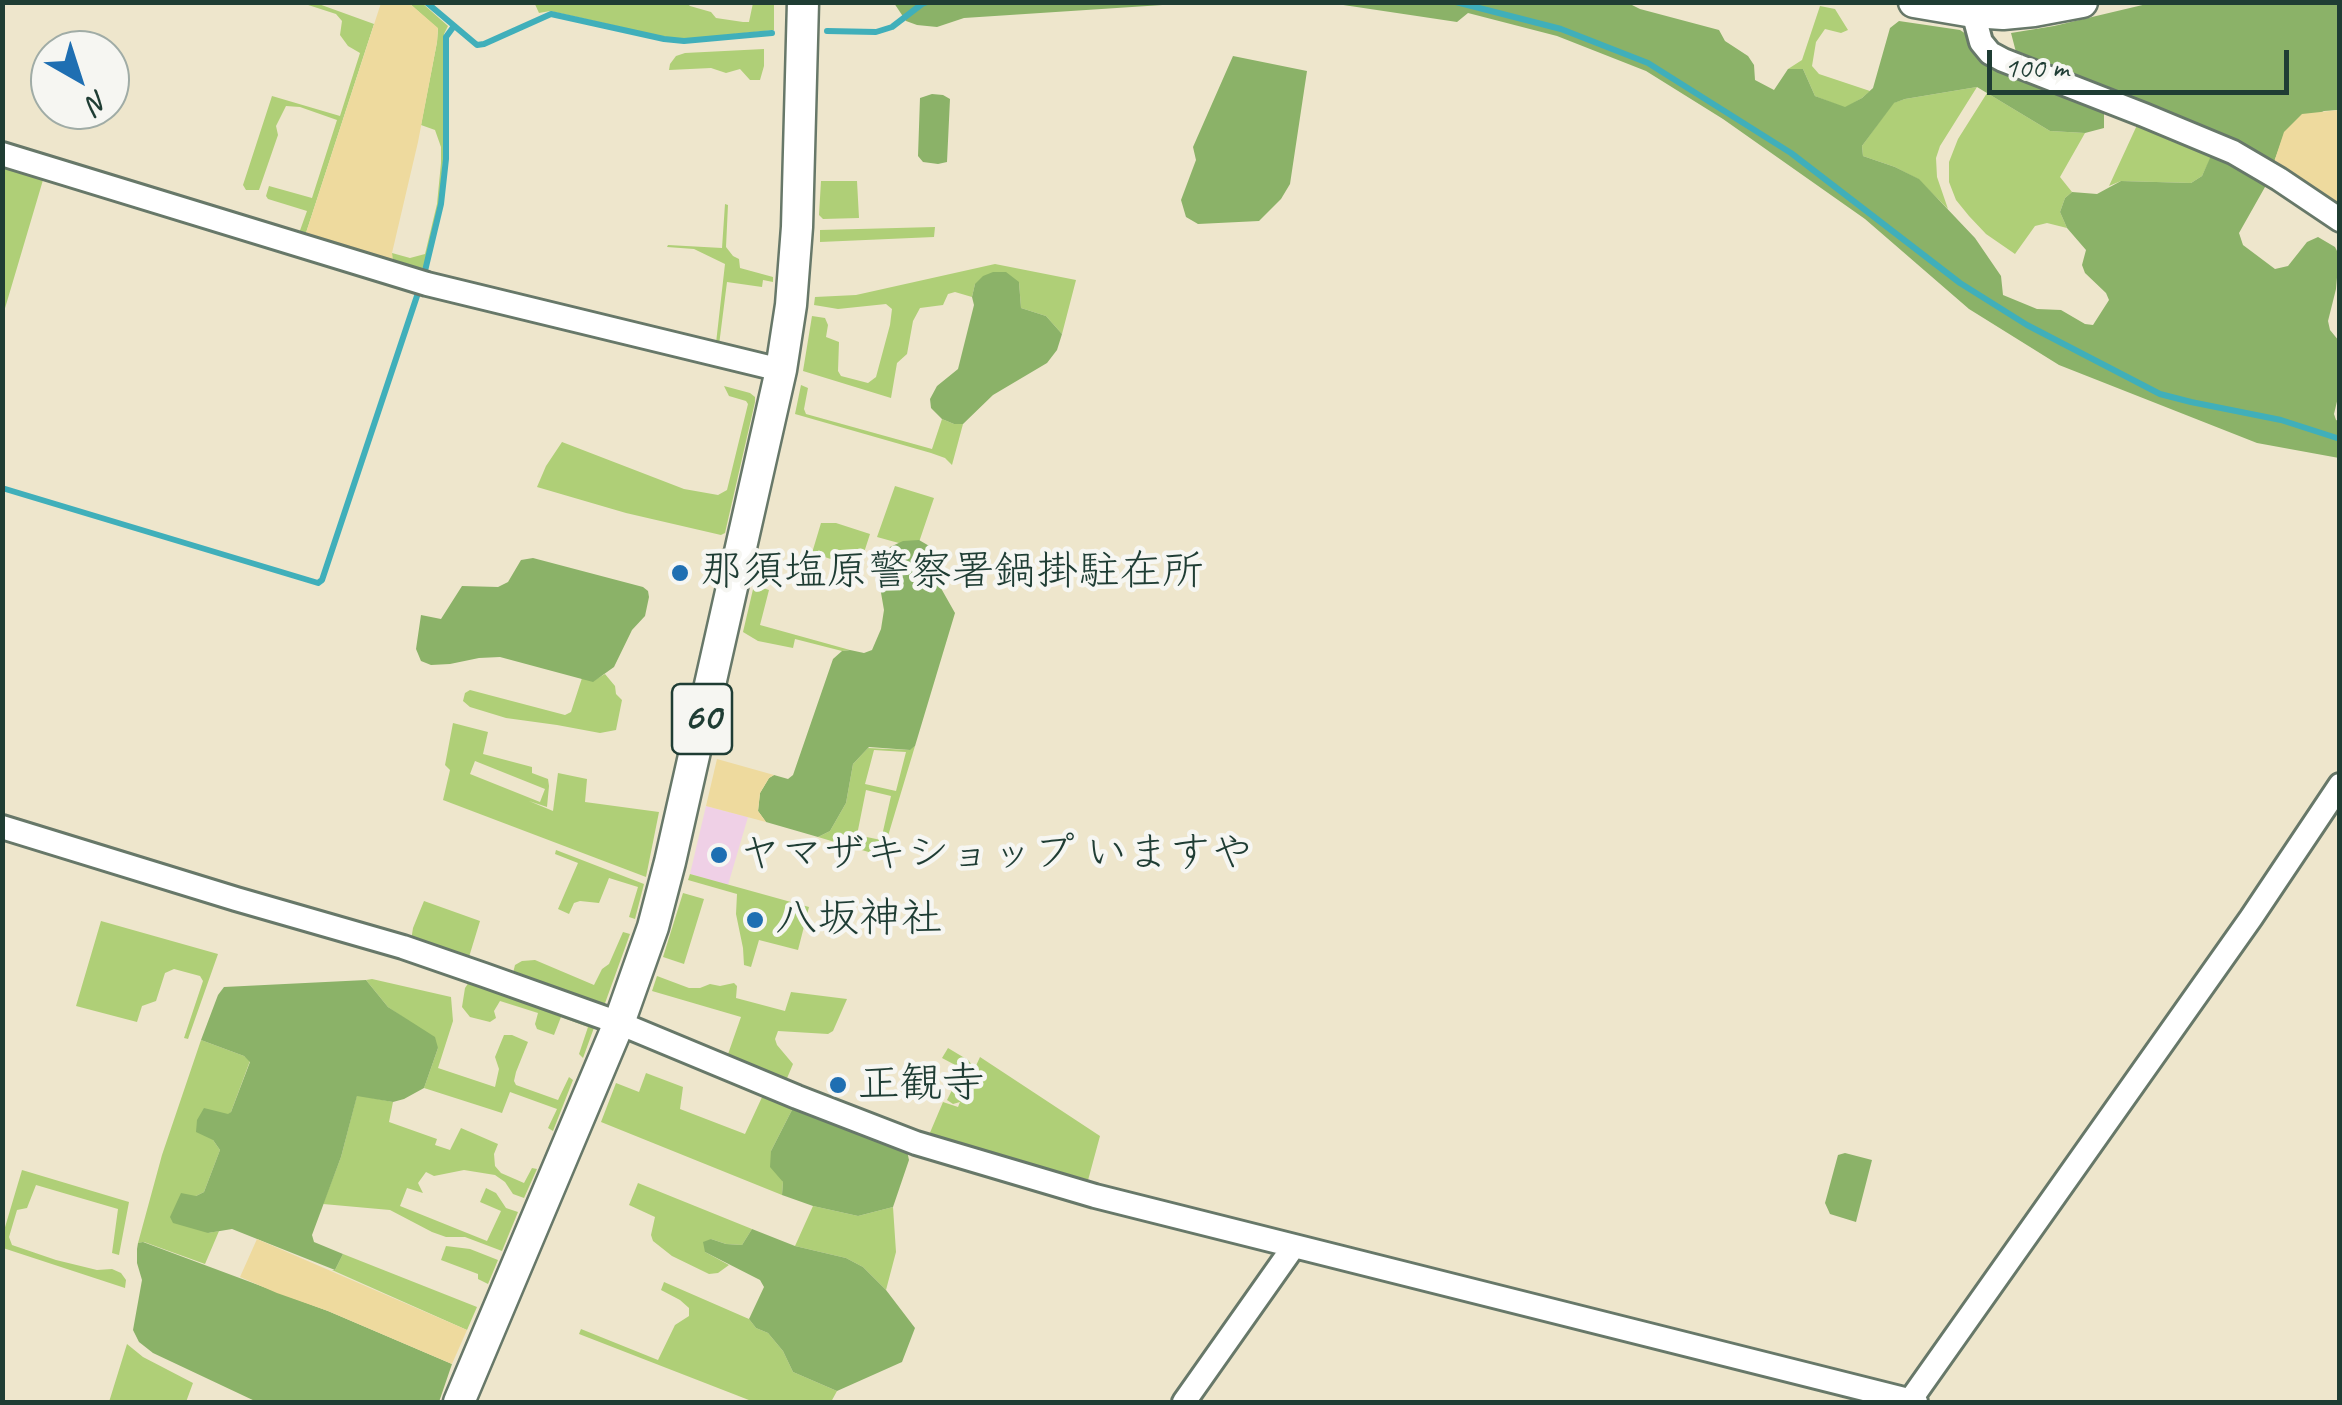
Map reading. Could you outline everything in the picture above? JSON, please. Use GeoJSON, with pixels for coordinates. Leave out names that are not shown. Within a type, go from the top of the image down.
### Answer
{"type":"FeatureCollection","features":[{"type":"Feature","properties":{"kind":"main road","name":"60"},"geometry":{"type":"LineString","coordinates":[[459,1402],[619,1023],[670,862],[781,370],[797,226],[802,2]]}},
{"type":"Feature","properties":{"kind":"main road"},"geometry":{"type":"LineString","coordinates":[[1914,2],[1973,12],[2034,11],[2082,2]]}},
{"type":"Feature","properties":{"kind":"street"},"geometry":{"type":"LineString","coordinates":[[1973,12],[1980,42],[1990,53],[2233,152],[2340,220]]}},
{"type":"Feature","properties":{"kind":"street"},"geometry":{"type":"LineString","coordinates":[[2,154],[427,284],[781,370]]}},
{"type":"Feature","properties":{"kind":"street"},"geometry":{"type":"LineString","coordinates":[[2,826],[403,947],[619,1023],[916,1144],[1096,1196],[1912,1402],[2340,785]]}},
{"type":"Feature","properties":{"kind":"street"},"geometry":{"type":"LineString","coordinates":[[1184,1402],[1294,1246]]}},
{"type":"Feature","properties":{"kind":"shaded area"},"geometry":{"type":"Polygon","coordinates":[[[706,806],[748,817],[728,885],[690,874],[706,806]]]}},
{"type":"Feature","properties":{"kind":"green space"},"geometry":{"type":"Polygon","coordinates":[[[534,2],[687,3],[711,12],[716,18],[743,22],[749,22],[753,3],[774,3],[774,30],[685,39],[665,37],[550,11],[539,13],[534,2]]]}},
{"type":"Feature","properties":{"kind":"green space"},"geometry":{"type":"Polygon","coordinates":[[[894,2],[1193,3],[964,18],[937,27],[906,21],[894,2]]]}},
{"type":"Feature","properties":{"kind":"green space"},"geometry":{"type":"Polygon","coordinates":[[[302,3],[316,3],[374,24],[304,239],[298,236],[307,211],[266,196],[269,186],[312,198],[337,120],[286,106],[276,126],[278,135],[259,190],[246,190],[243,185],[272,96],[340,116],[360,53],[340,35],[342,21],[336,14],[302,3]]]}},
{"type":"Feature","properties":{"kind":"green space"},"geometry":{"type":"Polygon","coordinates":[[[409,3],[422,3],[448,26],[444,34],[443,163],[439,204],[422,274],[393,266],[392,253],[410,258],[425,254],[437,204],[441,163],[435,130],[421,125],[438,29],[409,3]]]}},
{"type":"Feature","properties":{"kind":"green space"},"geometry":{"type":"Polygon","coordinates":[[[1330,3],[1628,3],[1719,30],[1725,41],[1748,56],[1754,65],[1755,80],[1774,90],[1788,69],[1803,69],[1815,96],[1845,107],[1873,88],[1890,28],[1899,21],[1960,30],[1974,51],[1992,65],[2104,110],[2104,128],[2085,133],[2050,131],[1977,87],[1894,103],[1862,146],[1863,156],[1919,179],[1975,238],[2001,276],[2003,295],[2037,309],[2061,310],[2093,325],[2109,300],[2085,273],[2082,265],[2086,250],[2067,228],[2060,212],[2065,198],[2072,192],[2097,194],[2121,181],[2191,183],[2202,176],[2214,149],[2016,52],[2011,33],[2151,3],[2339,3],[2339,110],[2324,111],[2285,132],[2265,187],[2239,233],[2243,245],[2275,269],[2288,266],[2307,242],[2318,237],[2335,247],[2339,255],[2328,321],[2339,341],[2339,393],[2334,414],[2339,421],[2339,458],[2257,443],[2059,365],[1969,309],[1865,219],[1723,119],[1646,71],[1557,36],[1468,13],[1457,22],[1330,3]]]}},
{"type":"Feature","properties":{"kind":"green space"},"geometry":{"type":"Polygon","coordinates":[[[1820,6],[1835,9],[1848,30],[1841,33],[1825,29],[1816,42],[1812,66],[1819,74],[1870,91],[1845,108],[1815,96],[1803,69],[1788,69],[1802,60],[1820,6]]]}},
{"type":"Feature","properties":{"kind":"green space"},"geometry":{"type":"Polygon","coordinates":[[[764,49],[760,80],[750,80],[740,69],[726,73],[711,68],[669,70],[676,56],[685,53],[764,49]]]}},
{"type":"Feature","properties":{"kind":"green space"},"geometry":{"type":"Polygon","coordinates":[[[1233,56],[1307,71],[1290,184],[1259,221],[1198,224],[1186,217],[1181,200],[1196,160],[1193,147],[1233,56]]]}},
{"type":"Feature","properties":{"kind":"green space"},"geometry":{"type":"Polygon","coordinates":[[[1977,87],[1936,158],[1937,177],[1948,209],[1918,179],[1863,156],[1862,146],[1893,103],[1977,87]]]}},
{"type":"Feature","properties":{"kind":"green space"},"geometry":{"type":"Polygon","coordinates":[[[1987,93],[2050,131],[2085,133],[2060,177],[2072,192],[2060,212],[2067,228],[2047,223],[2035,226],[2015,254],[1986,234],[1969,216],[1956,200],[1949,182],[1949,162],[1958,139],[1987,93]]]}},
{"type":"Feature","properties":{"kind":"green space"},"geometry":{"type":"Polygon","coordinates":[[[932,94],[950,99],[947,162],[938,164],[923,162],[918,156],[920,98],[932,94]]]}},
{"type":"Feature","properties":{"kind":"green space"},"geometry":{"type":"Polygon","coordinates":[[[2138,123],[2215,149],[2202,176],[2191,183],[2121,181],[2109,186],[2138,123]]]}},
{"type":"Feature","properties":{"kind":"green space"},"geometry":{"type":"Polygon","coordinates":[[[2,167],[43,180],[3,315],[2,167]]]}},
{"type":"Feature","properties":{"kind":"green space"},"geometry":{"type":"Polygon","coordinates":[[[821,181],[857,181],[859,218],[823,219],[819,215],[821,181]]]}},
{"type":"Feature","properties":{"kind":"green space"},"geometry":{"type":"Polygon","coordinates":[[[725,204],[726,247],[739,259],[740,268],[773,277],[773,282],[763,280],[762,287],[727,282],[719,345],[716,343],[725,264],[694,249],[667,247],[722,248],[725,204]]]}},
{"type":"Feature","properties":{"kind":"green space"},"geometry":{"type":"Polygon","coordinates":[[[935,227],[934,237],[820,242],[820,230],[935,227]]]}},
{"type":"Feature","properties":{"kind":"green space"},"geometry":{"type":"Polygon","coordinates":[[[995,264],[1076,280],[1062,334],[1046,316],[1021,308],[1019,282],[975,284],[972,297],[955,292],[948,294],[943,305],[920,308],[913,321],[907,354],[897,363],[891,398],[803,371],[812,316],[825,318],[826,337],[839,342],[841,376],[868,383],[876,377],[890,325],[892,309],[886,304],[838,309],[814,305],[815,297],[856,295],[995,264]]]}},
{"type":"Feature","properties":{"kind":"green space"},"geometry":{"type":"Polygon","coordinates":[[[993,272],[1006,272],[1019,282],[1021,308],[1046,316],[1062,334],[1047,363],[993,395],[963,424],[954,424],[931,408],[930,399],[937,386],[958,369],[974,305],[975,284],[993,272]]]}},
{"type":"Feature","properties":{"kind":"green space"},"geometry":{"type":"Polygon","coordinates":[[[801,385],[808,388],[806,414],[932,449],[942,419],[963,424],[952,465],[931,453],[795,414],[801,385]]]}},
{"type":"Feature","properties":{"kind":"green space"},"geometry":{"type":"Polygon","coordinates":[[[724,386],[755,397],[725,533],[626,513],[537,487],[562,442],[684,489],[718,495],[727,490],[748,404],[729,396],[724,386]]]}},
{"type":"Feature","properties":{"kind":"green space"},"geometry":{"type":"Polygon","coordinates":[[[895,486],[934,498],[917,548],[877,537],[895,486]]]}},
{"type":"Feature","properties":{"kind":"green space"},"geometry":{"type":"Polygon","coordinates":[[[821,523],[836,523],[870,534],[859,568],[812,553],[821,523]]]}},
{"type":"Feature","properties":{"kind":"green space"},"geometry":{"type":"Polygon","coordinates":[[[919,540],[938,557],[942,590],[955,613],[915,746],[910,750],[869,747],[853,764],[846,803],[830,831],[818,837],[766,822],[758,811],[760,793],[774,775],[788,779],[793,775],[833,659],[842,651],[872,650],[881,629],[884,610],[880,587],[890,547],[919,540]]]}},
{"type":"Feature","properties":{"kind":"green space"},"geometry":{"type":"Polygon","coordinates":[[[533,558],[648,591],[645,616],[632,630],[614,667],[593,682],[500,657],[431,665],[421,661],[416,649],[421,615],[441,619],[462,586],[498,587],[508,582],[521,560],[533,558]]]}},
{"type":"Feature","properties":{"kind":"green space"},"geometry":{"type":"Polygon","coordinates":[[[754,585],[769,590],[760,625],[850,650],[795,639],[793,648],[758,641],[743,632],[754,585]]]}},
{"type":"Feature","properties":{"kind":"green space"},"geometry":{"type":"Polygon","coordinates":[[[605,674],[622,700],[616,730],[600,733],[506,718],[470,707],[463,701],[470,690],[565,715],[571,712],[582,678],[593,681],[605,674]]]}},
{"type":"Feature","properties":{"kind":"green space"},"geometry":{"type":"Polygon","coordinates":[[[453,723],[488,732],[483,754],[532,767],[532,773],[548,779],[547,807],[529,801],[553,811],[558,773],[587,779],[585,802],[659,812],[646,877],[443,800],[450,770],[445,765],[453,723]],[[475,761],[470,774],[540,802],[545,789],[475,761]]]}},
{"type":"Feature","properties":{"kind":"green space"},"geometry":{"type":"Polygon","coordinates":[[[915,746],[882,856],[818,837],[830,831],[846,803],[853,764],[868,748],[909,750],[915,746]],[[874,750],[865,784],[896,791],[906,752],[874,750]],[[866,790],[857,835],[881,840],[891,796],[866,790]]]}},
{"type":"Feature","properties":{"kind":"green space"},"geometry":{"type":"Polygon","coordinates":[[[556,850],[644,884],[635,919],[629,917],[638,887],[609,878],[599,903],[574,903],[569,914],[558,909],[578,863],[555,854],[556,850]]]}},
{"type":"Feature","properties":{"kind":"green space"},"geometry":{"type":"Polygon","coordinates":[[[690,874],[809,907],[798,950],[759,940],[751,967],[744,965],[737,894],[688,880],[690,874]]]}},
{"type":"Feature","properties":{"kind":"green space"},"geometry":{"type":"Polygon","coordinates":[[[683,893],[704,899],[684,964],[663,957],[683,893]]]}},
{"type":"Feature","properties":{"kind":"green space"},"geometry":{"type":"Polygon","coordinates":[[[424,901],[480,921],[469,957],[496,970],[411,941],[424,901]]]}},
{"type":"Feature","properties":{"kind":"green space"},"geometry":{"type":"Polygon","coordinates":[[[101,921],[218,954],[188,1039],[184,1038],[203,981],[200,976],[174,969],[165,973],[156,1001],[142,1006],[137,1022],[76,1006],[101,921]]]}},
{"type":"Feature","properties":{"kind":"green space"},"geometry":{"type":"Polygon","coordinates":[[[623,932],[630,934],[604,1006],[513,973],[515,965],[535,960],[594,985],[609,964],[623,932]]]}},
{"type":"Feature","properties":{"kind":"green space"},"geometry":{"type":"Polygon","coordinates":[[[657,976],[689,988],[734,983],[736,998],[785,1011],[791,992],[847,999],[828,1034],[778,1031],[777,1045],[793,1064],[785,1083],[727,1057],[741,1017],[652,991],[657,976]]]}},
{"type":"Feature","properties":{"kind":"green space"},"geometry":{"type":"Polygon","coordinates":[[[471,979],[595,1025],[583,1058],[579,1054],[588,1027],[561,1017],[554,1035],[537,1029],[538,1013],[500,1001],[494,1011],[496,1018],[490,1022],[470,1017],[462,1007],[471,979]]]}},
{"type":"Feature","properties":{"kind":"green space"},"geometry":{"type":"Polygon","coordinates":[[[366,980],[451,997],[453,1021],[438,1068],[495,1087],[499,1069],[495,1057],[504,1035],[528,1042],[516,1072],[516,1085],[558,1100],[569,1077],[573,1080],[553,1131],[548,1128],[557,1109],[510,1092],[502,1113],[424,1088],[438,1048],[388,1007],[366,980]]]}},
{"type":"Feature","properties":{"kind":"green space"},"geometry":{"type":"Polygon","coordinates":[[[366,980],[388,1007],[435,1037],[438,1048],[424,1088],[393,1102],[357,1096],[341,1157],[312,1235],[314,1242],[343,1254],[335,1270],[232,1229],[208,1233],[173,1223],[170,1217],[181,1193],[196,1196],[204,1192],[220,1150],[213,1140],[196,1132],[197,1120],[204,1108],[231,1112],[250,1062],[244,1056],[201,1040],[224,987],[366,980]]]}},
{"type":"Feature","properties":{"kind":"green space"},"geometry":{"type":"Polygon","coordinates":[[[201,1040],[250,1061],[231,1112],[213,1140],[220,1150],[204,1192],[196,1196],[208,1233],[219,1231],[205,1264],[138,1243],[162,1155],[201,1040]]]}},
{"type":"Feature","properties":{"kind":"green space"},"geometry":{"type":"Polygon","coordinates":[[[948,1048],[973,1066],[963,1094],[980,1057],[1100,1136],[1087,1184],[929,1135],[943,1102],[958,1107],[960,1102],[953,1104],[947,1100],[959,1067],[942,1058],[948,1048]]]}},
{"type":"Feature","properties":{"kind":"green space"},"geometry":{"type":"Polygon","coordinates":[[[646,1073],[683,1087],[680,1109],[745,1134],[763,1095],[794,1106],[771,1151],[783,1182],[782,1195],[601,1122],[616,1083],[639,1092],[646,1073]]]}},
{"type":"Feature","properties":{"kind":"green space"},"geometry":{"type":"Polygon","coordinates":[[[357,1095],[393,1102],[389,1122],[437,1139],[435,1145],[450,1150],[461,1128],[498,1144],[495,1166],[501,1173],[524,1183],[532,1168],[537,1169],[524,1198],[513,1194],[495,1175],[464,1170],[434,1176],[426,1172],[418,1183],[423,1193],[407,1188],[400,1206],[487,1241],[501,1211],[480,1202],[486,1188],[496,1193],[506,1208],[518,1212],[502,1251],[465,1237],[432,1232],[390,1210],[323,1204],[341,1157],[357,1095]]]}},
{"type":"Feature","properties":{"kind":"green space"},"geometry":{"type":"Polygon","coordinates":[[[794,1106],[907,1151],[909,1160],[893,1207],[858,1216],[782,1195],[783,1182],[770,1167],[771,1151],[794,1106]]]}},
{"type":"Feature","properties":{"kind":"green space"},"geometry":{"type":"Polygon","coordinates":[[[1838,1155],[1872,1160],[1856,1222],[1830,1214],[1825,1203],[1838,1155]]]}},
{"type":"Feature","properties":{"kind":"green space"},"geometry":{"type":"Polygon","coordinates":[[[22,1170],[129,1202],[119,1255],[112,1253],[118,1209],[36,1185],[27,1208],[17,1210],[9,1237],[12,1245],[56,1260],[97,1270],[112,1269],[126,1280],[125,1288],[3,1248],[3,1234],[22,1170]]]}},
{"type":"Feature","properties":{"kind":"green space"},"geometry":{"type":"Polygon","coordinates":[[[638,1183],[752,1229],[742,1245],[711,1239],[705,1252],[729,1265],[709,1274],[672,1256],[653,1241],[655,1217],[629,1205],[638,1183]]]}},
{"type":"Feature","properties":{"kind":"green space"},"geometry":{"type":"Polygon","coordinates":[[[813,1206],[858,1216],[893,1207],[896,1252],[886,1290],[863,1267],[846,1258],[795,1246],[813,1206]]]}},
{"type":"Feature","properties":{"kind":"green space"},"geometry":{"type":"Polygon","coordinates":[[[752,1229],[795,1246],[846,1258],[863,1267],[915,1328],[902,1362],[837,1391],[793,1372],[783,1351],[749,1319],[764,1287],[760,1280],[705,1252],[703,1242],[711,1239],[742,1245],[752,1229]]]}},
{"type":"Feature","properties":{"kind":"green space"},"geometry":{"type":"Polygon","coordinates":[[[138,1243],[328,1311],[452,1364],[439,1402],[257,1402],[153,1353],[139,1342],[133,1330],[142,1280],[137,1249],[138,1243]]]}},
{"type":"Feature","properties":{"kind":"green space"},"geometry":{"type":"Polygon","coordinates":[[[446,1246],[470,1249],[498,1260],[488,1284],[478,1279],[478,1274],[441,1260],[446,1246]]]}},
{"type":"Feature","properties":{"kind":"green space"},"geometry":{"type":"Polygon","coordinates":[[[343,1254],[477,1307],[467,1330],[332,1270],[343,1254]]]}},
{"type":"Feature","properties":{"kind":"green space"},"geometry":{"type":"Polygon","coordinates":[[[664,1282],[749,1319],[783,1351],[793,1372],[837,1391],[831,1402],[754,1402],[579,1334],[581,1329],[658,1360],[675,1325],[689,1316],[689,1308],[661,1290],[664,1282]]]}},
{"type":"Feature","properties":{"kind":"green space"},"geometry":{"type":"Polygon","coordinates":[[[127,1344],[143,1357],[193,1383],[186,1402],[109,1402],[127,1344]]]}},
{"type":"Feature","properties":{"kind":"sand"},"geometry":{"type":"Polygon","coordinates":[[[381,3],[409,3],[438,28],[418,142],[392,253],[393,266],[304,239],[381,3]]]}},
{"type":"Feature","properties":{"kind":"sand"},"geometry":{"type":"Polygon","coordinates":[[[2339,110],[2339,210],[2272,168],[2284,132],[2302,114],[2339,110]]]}},
{"type":"Feature","properties":{"kind":"sand"},"geometry":{"type":"Polygon","coordinates":[[[717,759],[774,775],[760,793],[758,811],[766,822],[706,806],[717,759]]]}},
{"type":"Feature","properties":{"kind":"sand"},"geometry":{"type":"Polygon","coordinates":[[[257,1239],[467,1330],[452,1364],[240,1277],[257,1239]]]}},
{"type":"Feature","properties":{"kind":"waterway"},"geometry":{"type":"LineString","coordinates":[[426,2],[477,45],[551,14],[684,41],[772,33]]}},
{"type":"Feature","properties":{"kind":"waterway"},"geometry":{"type":"LineString","coordinates":[[827,31],[876,32],[892,27],[927,2]]}},
{"type":"Feature","properties":{"kind":"waterway"},"geometry":{"type":"LineString","coordinates":[[1456,2],[1561,29],[1648,63],[1791,153],[1960,283],[2027,325],[2160,394],[2281,420],[2340,439]]}},
{"type":"Feature","properties":{"kind":"waterway"},"geometry":{"type":"LineString","coordinates":[[2,488],[318,583],[322,580],[424,275],[441,204],[446,159],[446,37],[454,26]]}},
{"type":"Feature","properties":{"kind":"place","name":"那須塩原警察署鍋掛駐在所"},"geometry":{"type":"Point","coordinates":[680,573]}},
{"type":"Feature","properties":{"kind":"place","name":"ヤマザキショップ いますや"},"geometry":{"type":"Point","coordinates":[719,855]}},
{"type":"Feature","properties":{"kind":"place","name":"八坂神社"},"geometry":{"type":"Point","coordinates":[755,920]}},
{"type":"Feature","properties":{"kind":"place","name":"正観寺"},"geometry":{"type":"Point","coordinates":[838,1085]}}]}
